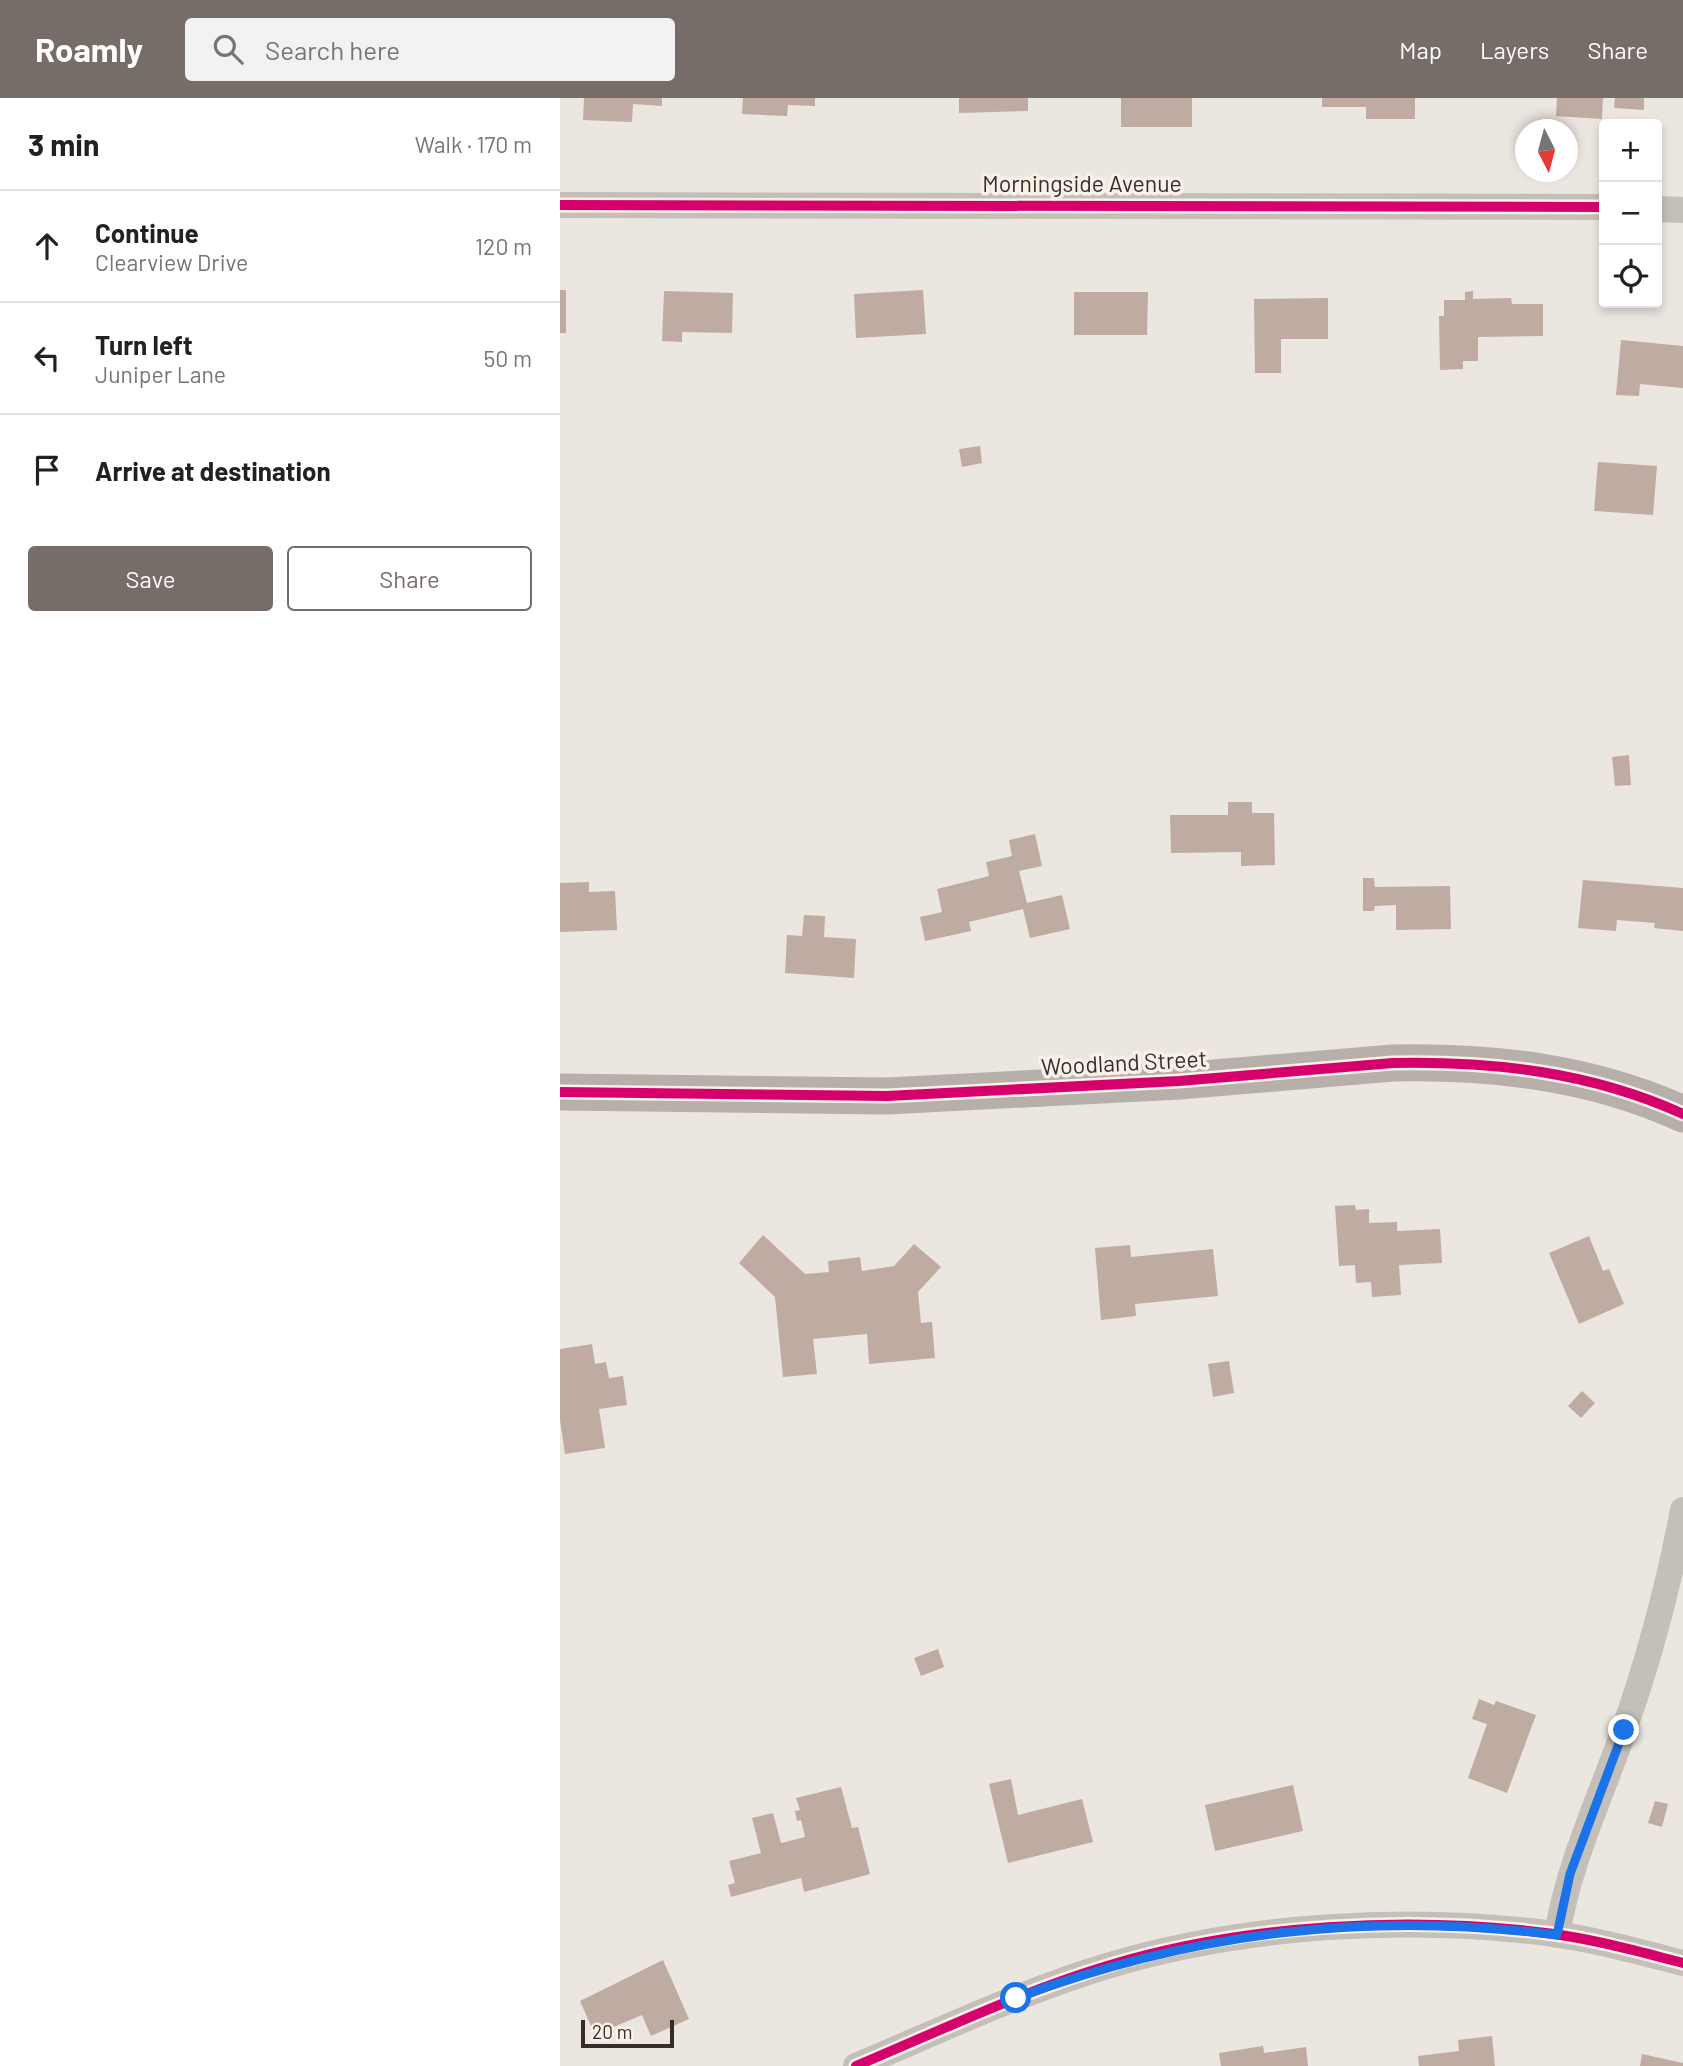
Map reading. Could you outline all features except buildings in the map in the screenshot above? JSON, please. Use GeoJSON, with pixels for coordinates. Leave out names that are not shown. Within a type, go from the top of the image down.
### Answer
{"type":"FeatureCollection","features":[{"type":"Feature","properties":{"kind":"street","name":"Morningside Avenue"},"geometry":{"type":"LineString","coordinates":[[560,205],[1599,207]]}},
{"type":"Feature","properties":{"kind":"street"},"geometry":{"type":"LineString","coordinates":[[1662,209],[1683,210]]}},
{"type":"Feature","properties":{"kind":"street","name":"Woodland Street"},"geometry":{"type":"LineString","coordinates":[[560,1092],[887,1096],[1105,1086],[1394,1063],[1439,1062],[1484,1064],[1576,1077],[1619,1088],[1683,1114]]}},
{"type":"Feature","properties":{"kind":"street"},"geometry":{"type":"LineString","coordinates":[[1557,1935],[1570,1874],[1642,1677],[1660,1615],[1683,1510]]}},
{"type":"Feature","properties":{"kind":"street"},"geometry":{"type":"LineString","coordinates":[[856,2066],[1016,1998],[1111,1965],[1210,1942],[1260,1934],[1401,1926],[1508,1929],[1557,1935],[1683,1963]]}},
{"type":"Feature","properties":{"kind":"cycle path"},"geometry":{"type":"LineString","coordinates":[[560,205],[1599,207]]}},
{"type":"Feature","properties":{"kind":"cycle path"},"geometry":{"type":"LineString","coordinates":[[560,1092],[887,1096],[1179,1081],[1393,1063],[1430,1063],[1504,1067],[1577,1079],[1613,1088],[1683,1114]]}},
{"type":"Feature","properties":{"kind":"cycle path"},"geometry":{"type":"LineString","coordinates":[[856,2066],[1075,1976],[1160,1952],[1271,1932],[1386,1925],[1499,1928],[1586,1940],[1683,1963]]}},
{"type":"Feature","properties":{"kind":"route"},"geometry":{"type":"LineString","coordinates":[[1016,1998],[1111,1965],[1210,1942],[1260,1934],[1312,1929],[1461,1926],[1557,1935],[1570,1874],[1624,1730]]}}]}
